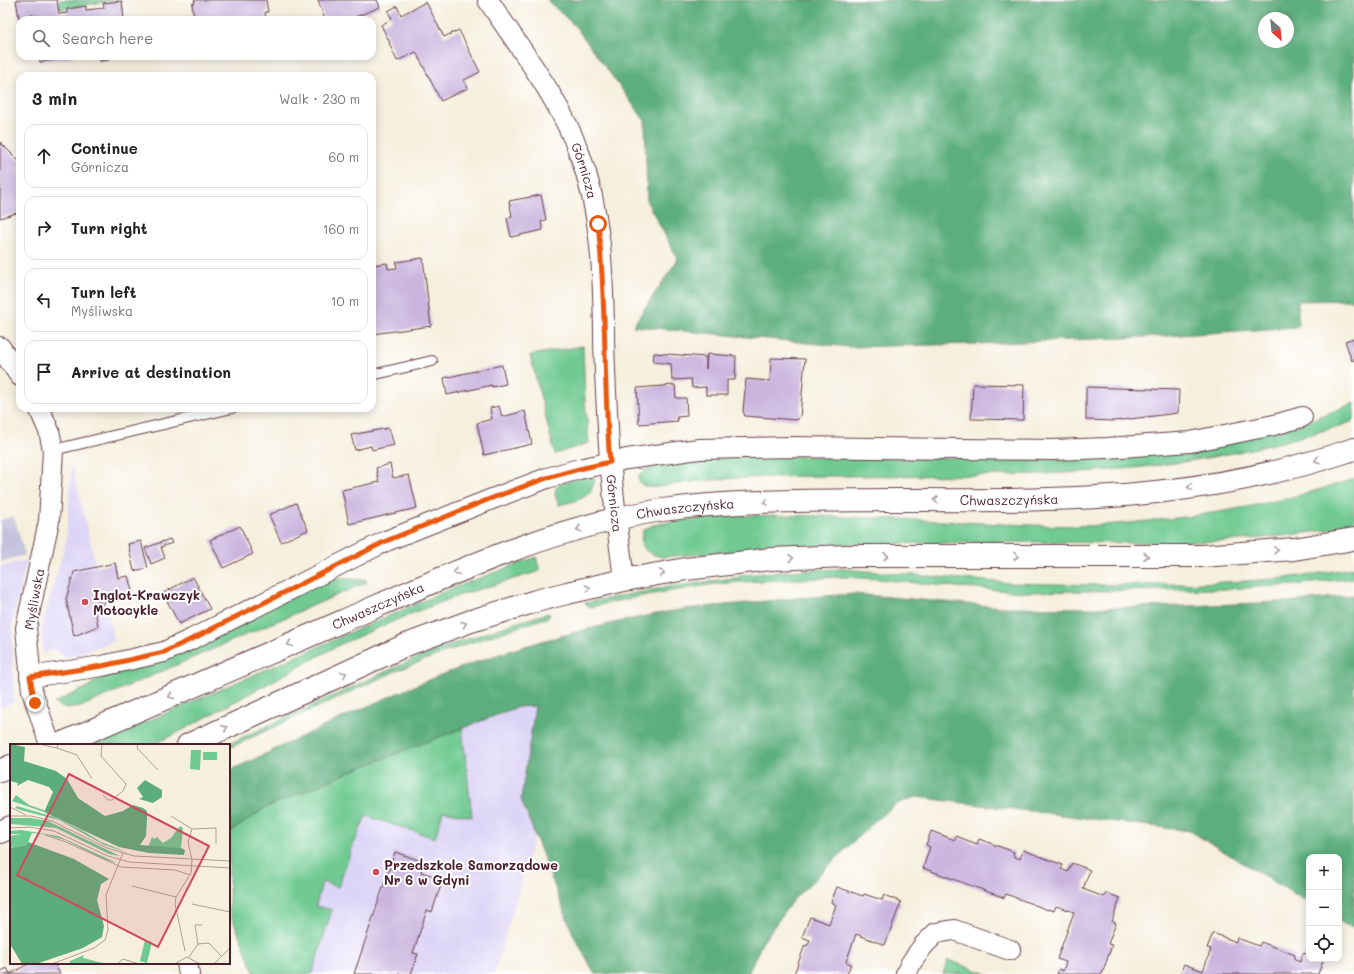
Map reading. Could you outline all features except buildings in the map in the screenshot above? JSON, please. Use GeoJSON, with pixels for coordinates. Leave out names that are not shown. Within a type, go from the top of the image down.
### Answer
{"type":"FeatureCollection","features":[{"type":"Feature","properties":{"kind":"main road","name":"Chwaszczyńska"},"geometry":{"type":"LineString","coordinates":[[60,744],[497,555],[553,536],[616,519],[661,510],[734,502],[1009,500],[1073,498],[1156,492],[1242,479],[1298,466],[1354,449]]}},
{"type":"Feature","properties":{"kind":"main road"},"geometry":{"type":"LineString","coordinates":[[190,744],[406,645],[449,629],[536,600],[624,580],[686,569],[771,559],[847,556],[1204,556],[1294,549],[1354,539]]}},
{"type":"Feature","properties":{"kind":"main road"},"geometry":{"type":"LineString","coordinates":[[0,771],[10,766]]}},
{"type":"Feature","properties":{"kind":"main road"},"geometry":{"type":"LineString","coordinates":[[0,832],[10,827]]}},
{"type":"Feature","properties":{"kind":"street","name":"Górnicza"},"geometry":{"type":"LineString","coordinates":[[488,0],[538,75],[566,121],[580,154],[592,192],[603,265],[610,462],[624,580]]}},
{"type":"Feature","properties":{"kind":"street"},"geometry":{"type":"LineString","coordinates":[[0,347],[16,370]]}},
{"type":"Feature","properties":{"kind":"street","name":"Myśliwska"},"geometry":{"type":"LineString","coordinates":[[41,412],[49,431],[54,450],[49,521],[26,628],[30,677],[35,703],[50,744]]}},
{"type":"Feature","properties":{"kind":"street"},"geometry":{"type":"LineString","coordinates":[[30,677],[102,666],[164,652],[386,541],[492,498],[547,478],[610,462],[707,449],[789,447],[1052,450],[1107,448],[1190,442],[1274,425],[1302,417]]}},
{"type":"Feature","properties":{"kind":"street"},"geometry":{"type":"LineString","coordinates":[[906,974],[911,963],[923,946],[936,933],[954,930],[1010,950]]}},
{"type":"Feature","properties":{"kind":"street"},"geometry":{"type":"LineString","coordinates":[[187,964],[189,974]]}},
{"type":"Feature","properties":{"kind":"lane"},"geometry":{"type":"LineString","coordinates":[[376,374],[432,361]]}},
{"type":"Feature","properties":{"kind":"lane"},"geometry":{"type":"LineString","coordinates":[[54,450],[215,412]]}},
{"type":"Feature","properties":{"kind":"shaded area"},"geometry":{"type":"Polygon","coordinates":[[[72,464],[114,641],[66,658],[53,649],[43,654],[41,629],[66,541],[72,464]]]}},
{"type":"Feature","properties":{"kind":"shaded area"},"geometry":{"type":"Polygon","coordinates":[[[14,516],[25,555],[0,562],[0,520],[14,516]]]}},
{"type":"Feature","properties":{"kind":"shaded area"},"geometry":{"type":"Polygon","coordinates":[[[27,560],[12,625],[14,702],[0,708],[0,567],[27,560]]]}},
{"type":"Feature","properties":{"kind":"shaded area","name":"Przedszkole Samorządowe Nr 6 w Gdyni"},"geometry":{"type":"Polygon","coordinates":[[[535,706],[521,799],[535,834],[494,974],[255,974],[230,912],[230,833],[366,765],[519,707],[535,706]]]}},
{"type":"Feature","properties":{"kind":"green space"},"geometry":{"type":"Polygon","coordinates":[[[59,0],[118,0],[60,9],[59,0]]]}},
{"type":"Feature","properties":{"kind":"green space"},"geometry":{"type":"Polygon","coordinates":[[[547,0],[1354,0],[1354,300],[1298,301],[1298,327],[1166,336],[976,344],[850,347],[633,326],[678,259],[647,202],[645,121],[575,26],[547,0]]]}},
{"type":"Feature","properties":{"kind":"green space"},"geometry":{"type":"Polygon","coordinates":[[[583,346],[585,399],[589,443],[555,454],[530,355],[583,346]]]}},
{"type":"Feature","properties":{"kind":"green space"},"geometry":{"type":"Polygon","coordinates":[[[1354,403],[1354,421],[1343,425],[1253,449],[1161,465],[1109,470],[1005,475],[795,476],[743,478],[701,481],[654,487],[646,487],[639,481],[639,475],[647,469],[664,465],[743,456],[1049,459],[1120,457],[1301,424],[1354,403]]]}},
{"type":"Feature","properties":{"kind":"green space"},"geometry":{"type":"Polygon","coordinates":[[[589,475],[595,479],[593,486],[587,495],[577,500],[559,505],[555,495],[556,487],[559,484],[589,475]]]}},
{"type":"Feature","properties":{"kind":"green space"},"geometry":{"type":"Polygon","coordinates":[[[1354,479],[1354,525],[1274,537],[1229,541],[1132,543],[1037,542],[844,544],[662,557],[648,552],[643,546],[642,542],[643,530],[653,525],[700,519],[772,515],[1084,526],[1122,523],[1201,515],[1253,506],[1304,494],[1354,479]]]}},
{"type":"Feature","properties":{"kind":"green space"},"geometry":{"type":"Polygon","coordinates":[[[536,557],[540,571],[460,595],[413,613],[341,644],[154,744],[95,744],[448,590],[536,557]]]}},
{"type":"Feature","properties":{"kind":"green space"},"geometry":{"type":"Polygon","coordinates":[[[1354,568],[1354,578],[1296,585],[1226,589],[1024,592],[843,577],[715,584],[647,595],[590,607],[585,603],[667,587],[740,577],[740,575],[807,570],[843,569],[1010,583],[1100,585],[1248,581],[1286,578],[1354,568]]]}},
{"type":"Feature","properties":{"kind":"green space"},"geometry":{"type":"Polygon","coordinates":[[[332,577],[360,580],[365,579],[367,582],[80,707],[66,708],[54,703],[86,688],[104,675],[332,577]]]}},
{"type":"Feature","properties":{"kind":"green space"},"geometry":{"type":"Polygon","coordinates":[[[855,594],[1000,607],[1091,608],[1189,606],[1302,601],[1354,595],[1354,927],[1342,923],[1342,854],[1306,854],[1306,901],[1190,831],[916,797],[896,804],[877,819],[793,900],[762,943],[748,974],[595,974],[573,934],[521,799],[535,706],[518,707],[366,765],[265,808],[230,832],[230,771],[381,700],[459,668],[499,654],[557,637],[666,612],[690,608],[855,594]]]}},
{"type":"Feature","properties":{"kind":"green space"},"geometry":{"type":"Polygon","coordinates":[[[549,613],[549,617],[475,641],[396,671],[230,748],[230,744],[228,744],[438,649],[549,613]]]}},
{"type":"Feature","properties":{"kind":"green space"},"geometry":{"type":"Polygon","coordinates":[[[462,728],[472,817],[443,811],[435,838],[366,816],[354,843],[338,887],[322,882],[316,906],[332,910],[312,974],[255,974],[230,912],[230,832],[265,808],[366,765],[462,728]]]}},
{"type":"Feature","properties":{"kind":"green space"},"geometry":{"type":"Polygon","coordinates":[[[948,960],[987,974],[943,974],[948,960]]]}},
{"type":"Feature","properties":{"kind":"place","name":"Inglot-Krawczyk Motocykle"},"geometry":{"type":"Point","coordinates":[85,602]}},
{"type":"Feature","properties":{"kind":"place","name":"Przedszkole Samorządowe Nr 6 w Gdyni"},"geometry":{"type":"Point","coordinates":[376,872]}},
{"type":"Feature","properties":{"kind":"route"},"geometry":{"type":"LineString","coordinates":[[35,703],[30,677],[102,666],[164,652],[386,541],[492,498],[547,478],[610,462],[604,330],[603,265],[598,224]]}}]}
